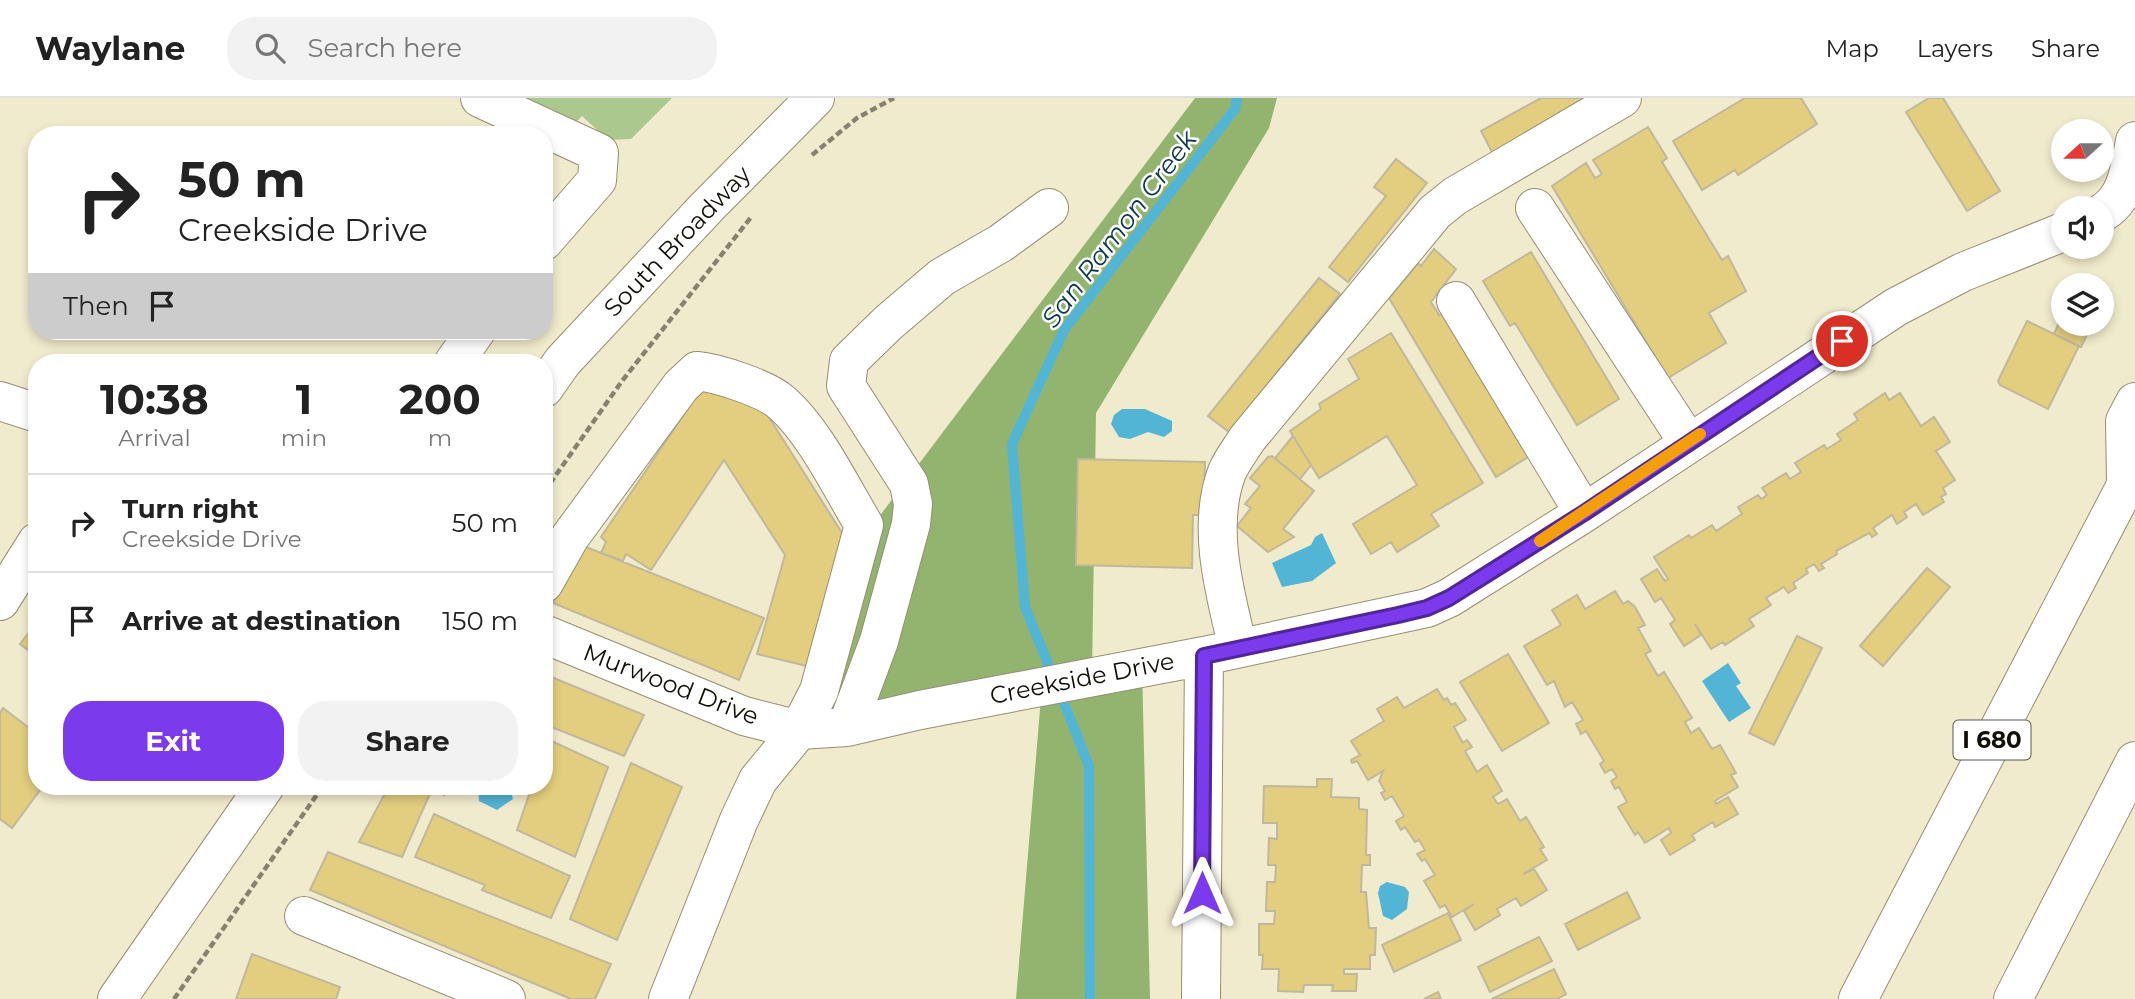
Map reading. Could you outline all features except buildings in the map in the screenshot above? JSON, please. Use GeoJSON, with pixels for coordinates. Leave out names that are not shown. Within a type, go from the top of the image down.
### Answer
{"type":"FeatureCollection","features":[{"type":"Feature","properties":{"kind":"main road"},"geometry":{"type":"LineString","coordinates":[[480,98],[541,126]]}},
{"type":"Feature","properties":{"kind":"main road","name":"South Broadway"},"geometry":{"type":"LineString","coordinates":[[553,375],[563,361],[698,216],[815,98]]}},
{"type":"Feature","properties":{"kind":"main road"},"geometry":{"type":"LineString","coordinates":[[1201,999],[1221,652],[1218,514],[1227,471],[1247,439],[1435,212],[1455,196],[1622,98]]}},
{"type":"Feature","properties":{"kind":"main road"},"geometry":{"type":"LineString","coordinates":[[553,132],[599,153],[597,180],[553,231]]}},
{"type":"Feature","properties":{"kind":"main road"},"geometry":{"type":"LineString","coordinates":[[2114,202],[2126,185],[2135,141]]}},
{"type":"Feature","properties":{"kind":"main road"},"geometry":{"type":"LineString","coordinates":[[847,727],[879,641],[911,524],[913,504],[909,484],[846,386],[849,361],[942,277],[1001,243],[1049,208]]}},
{"type":"Feature","properties":{"kind":"main road"},"geometry":{"type":"LineString","coordinates":[[1535,208],[1688,442]]}},
{"type":"Feature","properties":{"kind":"main road","name":"Creekside Drive"},"geometry":{"type":"LineString","coordinates":[[799,730],[847,727],[1427,608],[1449,598],[1584,513],[1896,307],[1964,272],[2051,237]]}},
{"type":"Feature","properties":{"kind":"main road"},"geometry":{"type":"LineString","coordinates":[[1456,301],[1584,513]]}},
{"type":"Feature","properties":{"kind":"main road"},"geometry":{"type":"LineString","coordinates":[[553,567],[570,537],[681,386],[697,370],[718,373],[781,401],[808,433],[864,525],[819,691],[799,730],[758,780],[739,820],[668,999]]}},
{"type":"Feature","properties":{"kind":"main road"},"geometry":{"type":"LineString","coordinates":[[0,401],[28,410]]}},
{"type":"Feature","properties":{"kind":"main road"},"geometry":{"type":"LineString","coordinates":[[2130,475],[2125,421],[2135,402]]}},
{"type":"Feature","properties":{"kind":"main road","name":"I 680"},"geometry":{"type":"LineString","coordinates":[[1858,999],[2130,475]]}},
{"type":"Feature","properties":{"kind":"main road"},"geometry":{"type":"LineString","coordinates":[[0,601],[28,556]]}},
{"type":"Feature","properties":{"kind":"main road","name":"Murwood Drive"},"geometry":{"type":"LineString","coordinates":[[553,638],[744,716],[799,730]]}},
{"type":"Feature","properties":{"kind":"main road"},"geometry":{"type":"LineString","coordinates":[[553,652],[742,732]]}},
{"type":"Feature","properties":{"kind":"main road"},"geometry":{"type":"LineString","coordinates":[[2013,999],[2135,761]]}},
{"type":"Feature","properties":{"kind":"main road"},"geometry":{"type":"LineString","coordinates":[[117,999],[259,795]]}},
{"type":"Feature","properties":{"kind":"main road"},"geometry":{"type":"LineString","coordinates":[[304,916],[506,999]]}},
{"type":"Feature","properties":{"kind":"path"},"geometry":{"type":"LineString","coordinates":[[807,160],[857,118],[894,98]]}},
{"type":"Feature","properties":{"kind":"path"},"geometry":{"type":"LineString","coordinates":[[553,479],[622,382],[760,207]]}},
{"type":"Feature","properties":{"kind":"path"},"geometry":{"type":"LineString","coordinates":[[174,999],[317,795]]}},
{"type":"Feature","properties":{"kind":"green space"},"geometry":{"type":"Polygon","coordinates":[[[488,98],[672,98],[631,139],[608,140],[582,116],[568,131],[488,98]]]}},
{"type":"Feature","properties":{"kind":"green space"},"geometry":{"type":"Polygon","coordinates":[[[1195,98],[1277,98],[1269,128],[1096,413],[1092,674],[1142,667],[1150,999],[1016,999],[1042,685],[799,730],[863,538],[1195,98]]]}},
{"type":"Feature","properties":{"kind":"water"},"geometry":{"type":"Polygon","coordinates":[[[1122,409],[1145,409],[1172,421],[1172,431],[1164,437],[1148,432],[1130,439],[1119,437],[1111,424],[1114,415],[1122,409]]]}},
{"type":"Feature","properties":{"kind":"water"},"geometry":{"type":"Polygon","coordinates":[[[1322,533],[1336,563],[1312,581],[1282,587],[1272,563],[1311,545],[1315,537],[1322,533]]]}},
{"type":"Feature","properties":{"kind":"water"},"geometry":{"type":"Polygon","coordinates":[[[1728,663],[1741,683],[1736,686],[1751,708],[1729,722],[1702,681],[1728,663]]]}},
{"type":"Feature","properties":{"kind":"water"},"geometry":{"type":"Polygon","coordinates":[[[479,795],[512,795],[513,799],[497,810],[479,801],[479,795]]]}},
{"type":"Feature","properties":{"kind":"water"},"geometry":{"type":"Polygon","coordinates":[[[1387,882],[1405,887],[1409,892],[1407,909],[1392,920],[1383,916],[1378,893],[1380,886],[1387,882]]]}},
{"type":"Feature","properties":{"kind":"waterway","name":"San Ramon Creek"},"geometry":{"type":"LineString","coordinates":[[1053,676],[1025,607],[1012,444],[1064,330],[1235,109],[1237,98]]}},
{"type":"Feature","properties":{"kind":"waterway","name":"San Ramon Creek"},"geometry":{"type":"LineString","coordinates":[[1059,690],[1089,766],[1090,999]]}},
{"type":"Feature","properties":{"kind":"slow traffic"},"geometry":{"type":"LineString","coordinates":[[1540,541],[1700,434]]}},
{"type":"Feature","properties":{"kind":"route"},"geometry":{"type":"LineString","coordinates":[[1202,893],[1204,656],[1398,615],[1427,608],[1449,598],[1584,513],[1842,341]]}}]}
